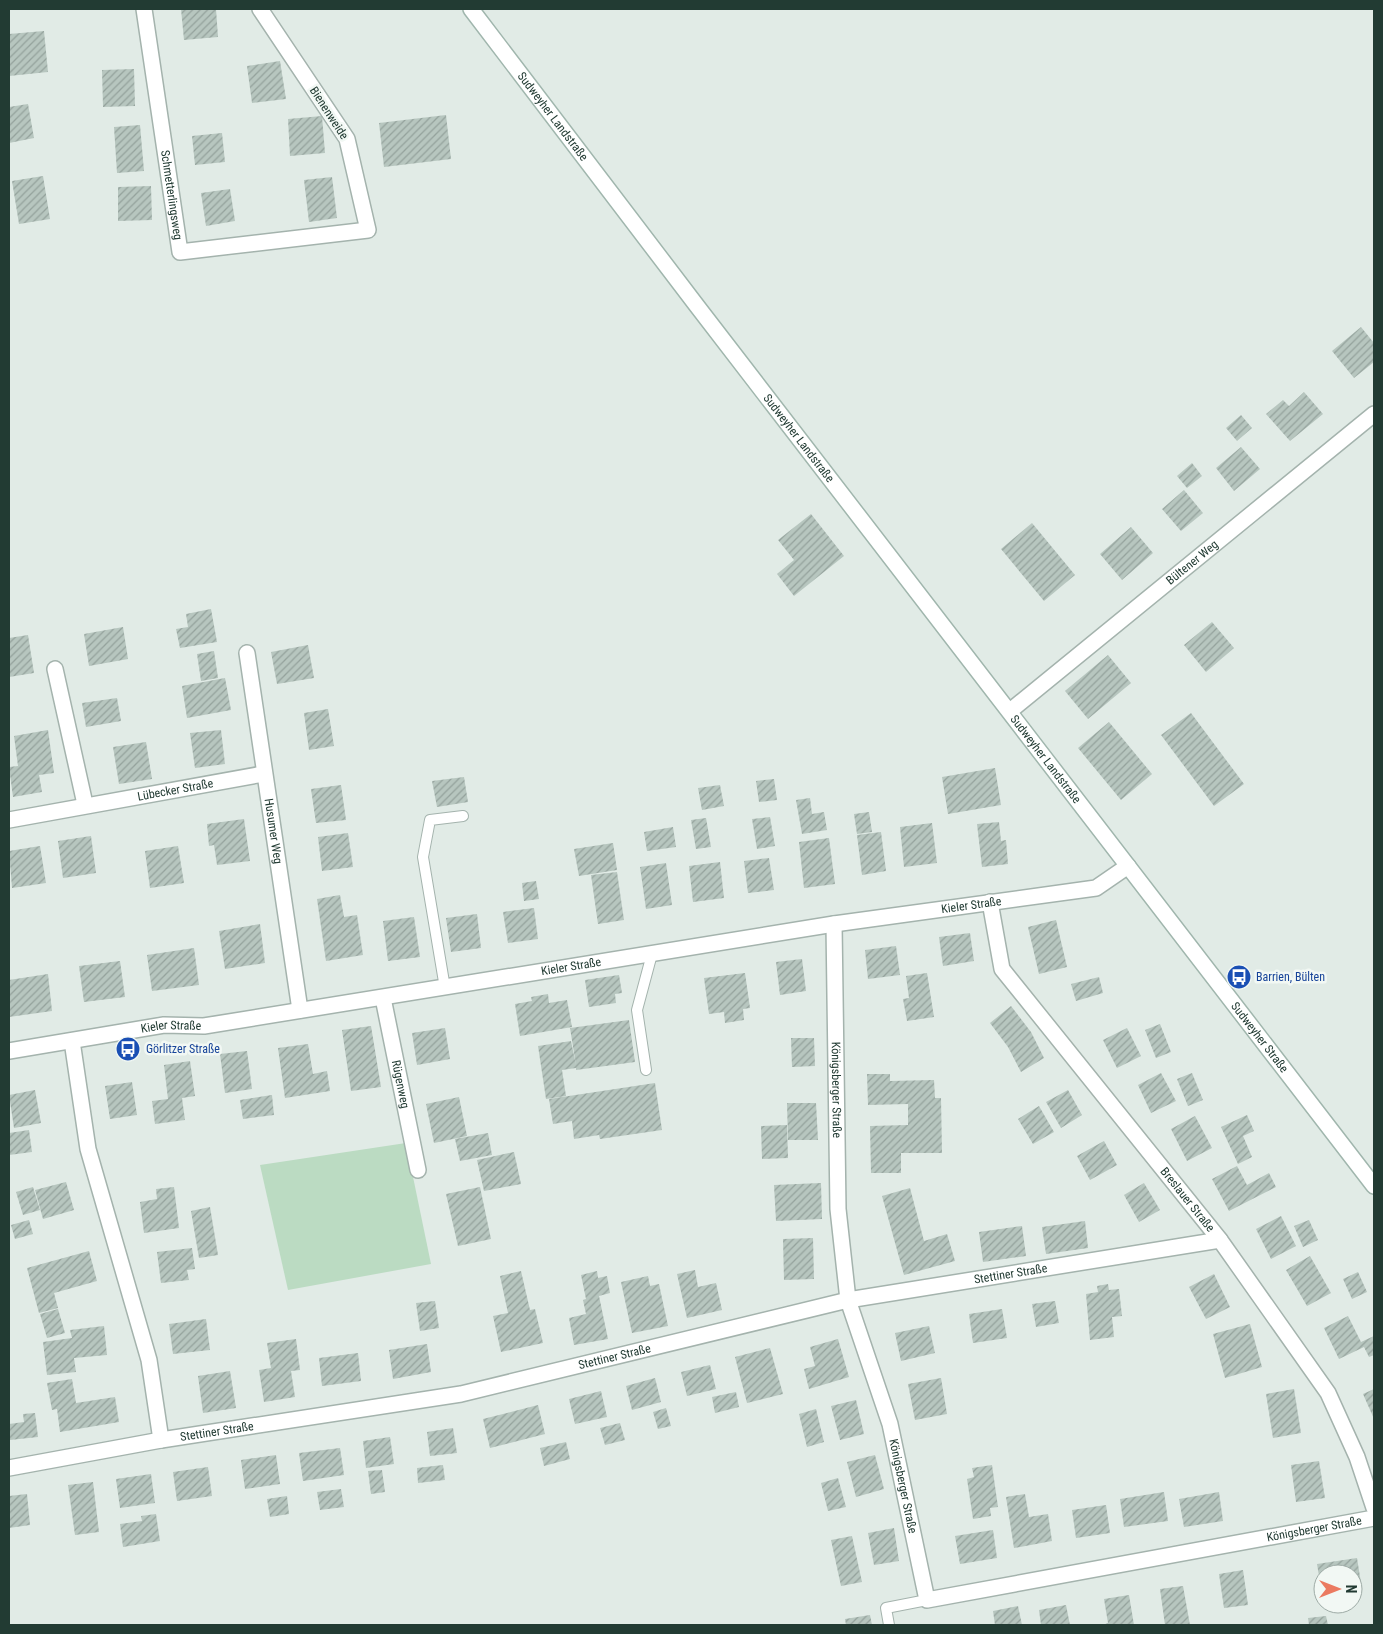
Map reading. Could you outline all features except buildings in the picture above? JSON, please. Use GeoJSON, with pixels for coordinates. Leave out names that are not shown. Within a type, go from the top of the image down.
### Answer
{"type":"FeatureCollection","features":[{"type":"Feature","properties":{"kind":"street","name":"Schmetterlingsweg"},"geometry":{"type":"LineString","coordinates":[[144,9],[180,252],[368,230]]}},
{"type":"Feature","properties":{"kind":"street","name":"Bienenweide"},"geometry":{"type":"LineString","coordinates":[[260,9],[347,139],[368,230]]}},
{"type":"Feature","properties":{"kind":"street","name":"Sudweyher Landstraße"},"geometry":{"type":"LineString","coordinates":[[471,9],[1128,866]]}},
{"type":"Feature","properties":{"kind":"street","name":"Bültener Weg"},"geometry":{"type":"LineString","coordinates":[[1010,711],[1374,414]]}},
{"type":"Feature","properties":{"kind":"street","name":"Husumer Weg"},"geometry":{"type":"LineString","coordinates":[[247,653],[263,774],[300,1010]]}},
{"type":"Feature","properties":{"kind":"street"},"geometry":{"type":"LineString","coordinates":[[54,669],[85,804]]}},
{"type":"Feature","properties":{"kind":"street","name":"Lübecker Straße"},"geometry":{"type":"LineString","coordinates":[[9,820],[85,804],[263,774]]}},
{"type":"Feature","properties":{"kind":"street","name":"Kieler Straße"},"geometry":{"type":"LineString","coordinates":[[9,1052],[164,1025],[204,1026],[834,924],[1096,888],[1128,866]]}},
{"type":"Feature","properties":{"kind":"street","name":"Sudweyher Straße"},"geometry":{"type":"LineString","coordinates":[[1128,866],[1374,1186]]}},
{"type":"Feature","properties":{"kind":"street","name":"Breslauer Straße"},"geometry":{"type":"LineString","coordinates":[[990,902],[1002,969],[1220,1240],[1328,1393],[1358,1456],[1374,1508]]}},
{"type":"Feature","properties":{"kind":"street","name":"Königsberger Straße"},"geometry":{"type":"LineString","coordinates":[[834,924],[838,1209],[848,1300],[890,1424],[927,1600],[1374,1518]]}},
{"type":"Feature","properties":{"kind":"street","name":"Rügenweg"},"geometry":{"type":"LineString","coordinates":[[382,998],[418,1170]]}},
{"type":"Feature","properties":{"kind":"street"},"geometry":{"type":"LineString","coordinates":[[72,1041],[88,1149],[149,1360],[161,1440]]}},
{"type":"Feature","properties":{"kind":"street","name":"Stettiner Straße"},"geometry":{"type":"LineString","coordinates":[[9,1468],[161,1440],[461,1394],[848,1300],[1220,1240]]}},
{"type":"Feature","properties":{"kind":"lane"},"geometry":{"type":"LineString","coordinates":[[444,988],[423,857],[430,820],[463,816]]}},
{"type":"Feature","properties":{"kind":"lane"},"geometry":{"type":"LineString","coordinates":[[646,1070],[637,1010],[652,954]]}},
{"type":"Feature","properties":{"kind":"lane"},"geometry":{"type":"LineString","coordinates":[[889,1625],[886,1608],[927,1600]]}},
{"type":"Feature","properties":{"kind":"green space"},"geometry":{"type":"Polygon","coordinates":[[[406,1143],[431,1264],[288,1290],[260,1165],[406,1143]]]}},
{"type":"Feature","properties":{"kind":"place","name":"Barrien, Bülten"},"geometry":{"type":"Point","coordinates":[1239,977]}},
{"type":"Feature","properties":{"kind":"place","name":"Görlitzer Straße"},"geometry":{"type":"Point","coordinates":[128,1049]}}]}
